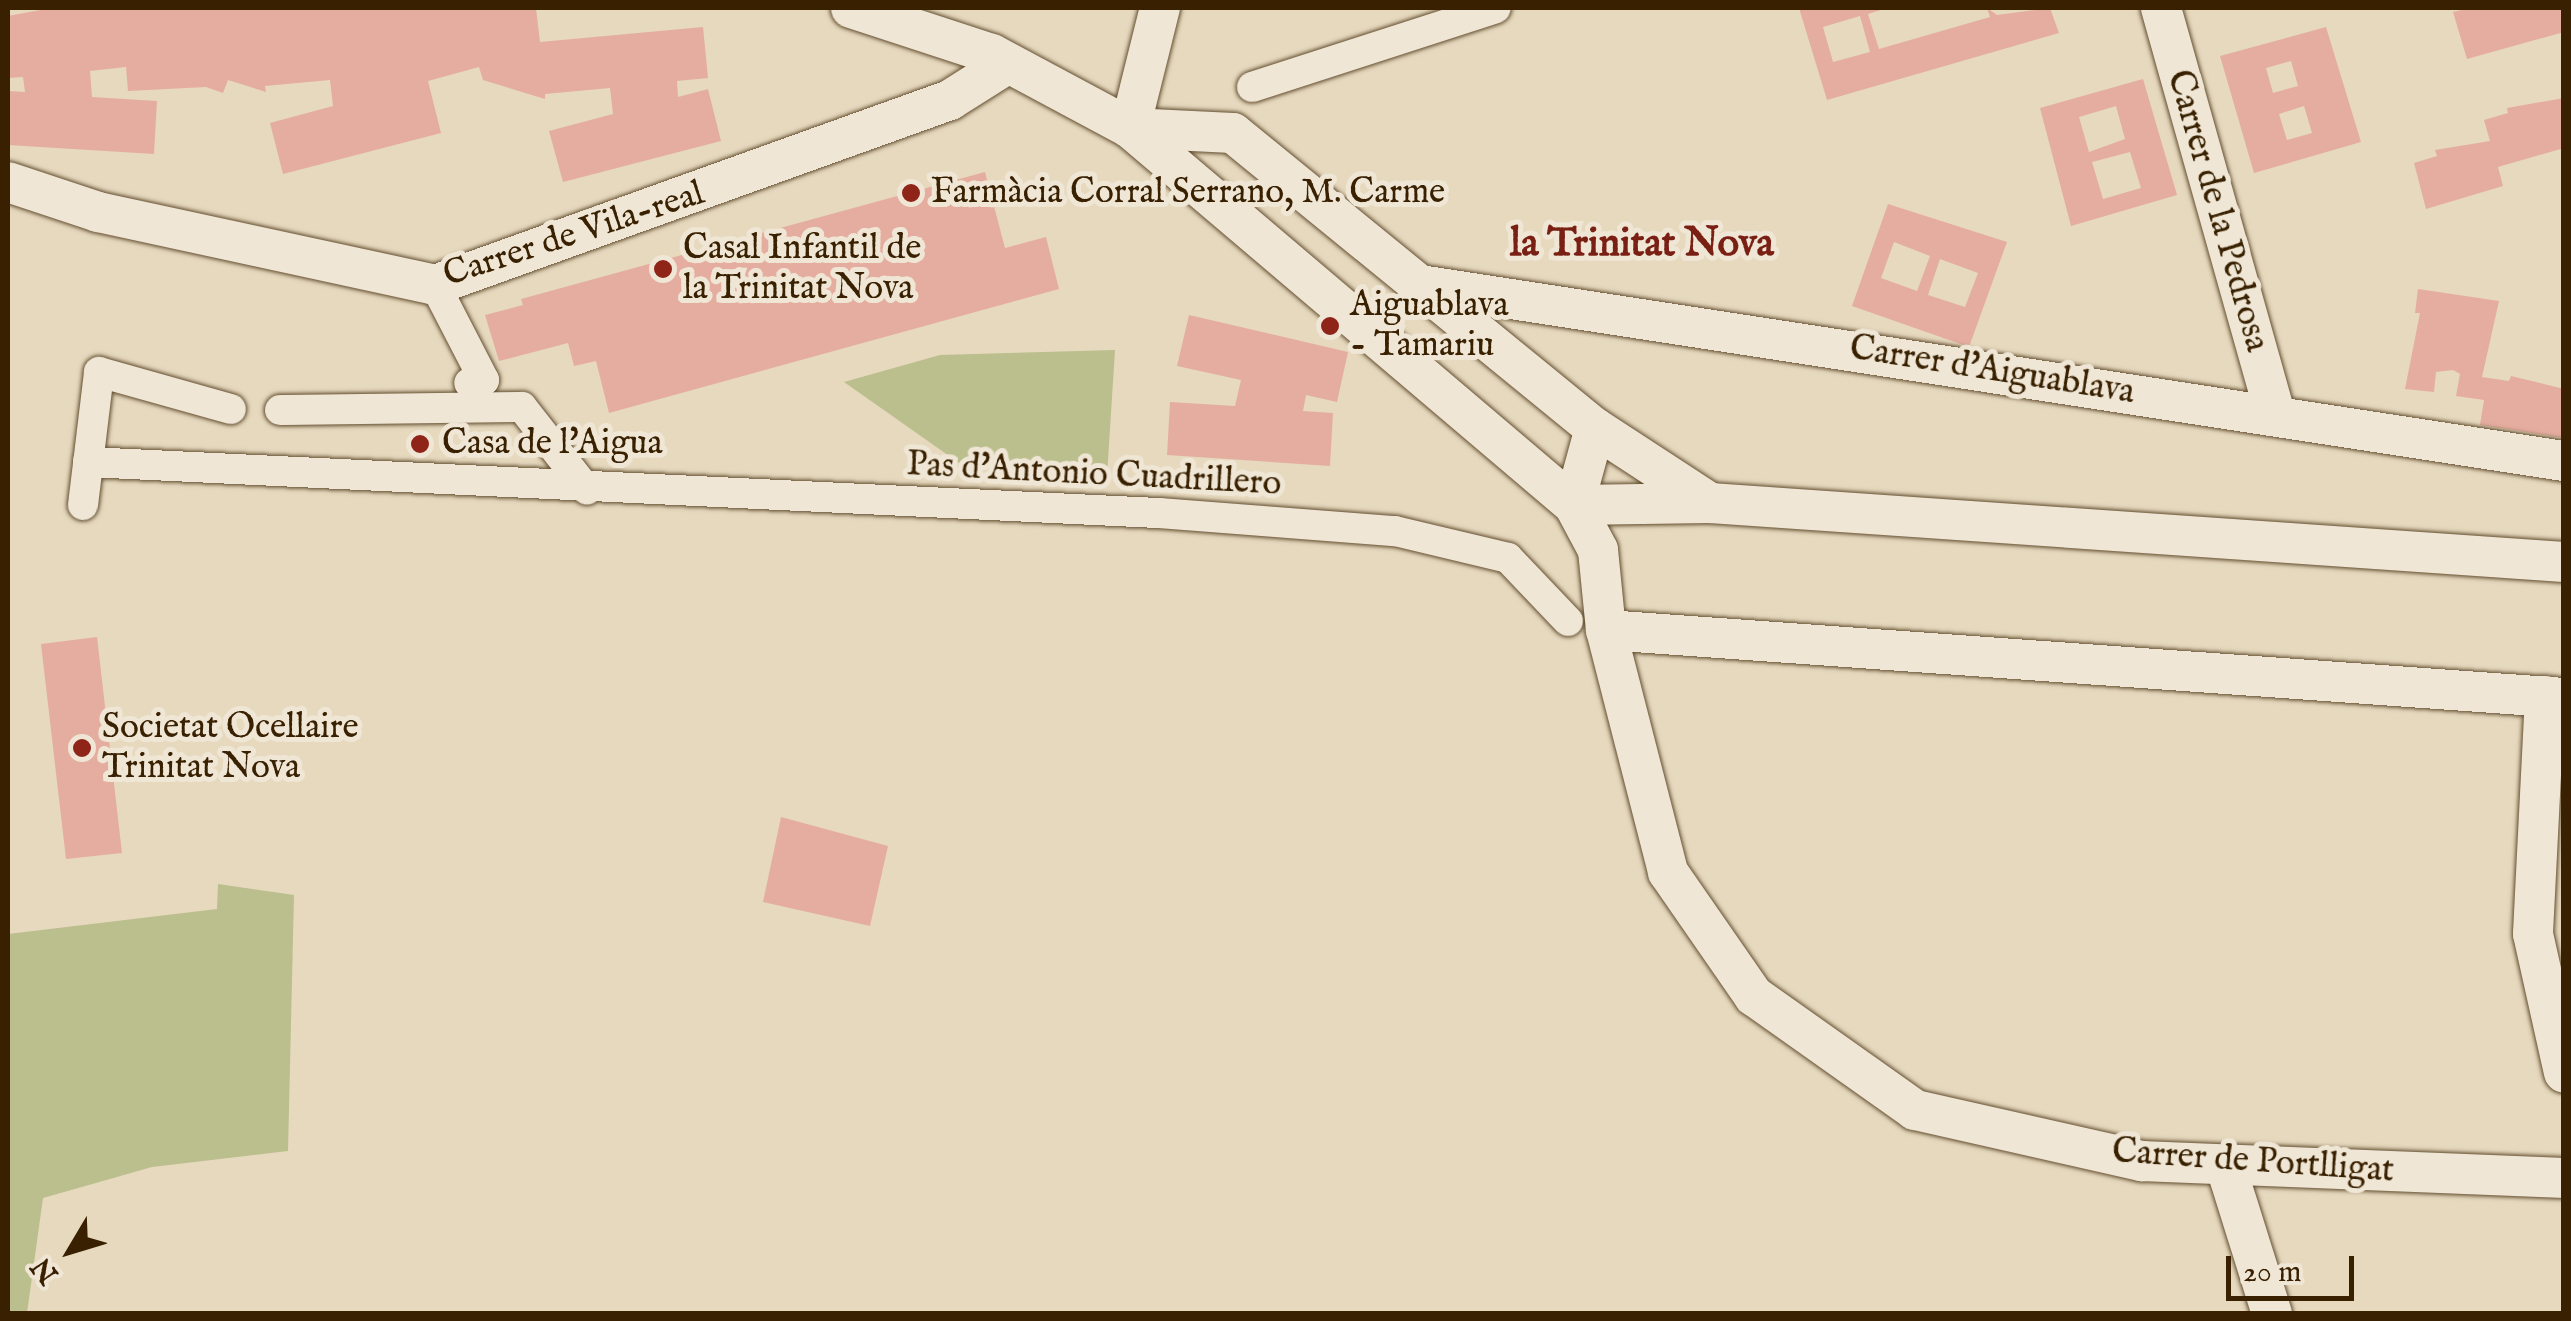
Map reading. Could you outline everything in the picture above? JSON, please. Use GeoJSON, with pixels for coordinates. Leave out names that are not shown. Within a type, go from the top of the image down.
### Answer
{"type":"FeatureCollection","features":[{"type":"Feature","properties":{"kind":"street"},"geometry":{"type":"LineString","coordinates":[[850,8],[1007,64],[1130,128],[1574,506],[1710,503],[2564,562]]}},
{"type":"Feature","properties":{"kind":"street"},"geometry":{"type":"LineString","coordinates":[[1130,128],[1160,8]]}},
{"type":"Feature","properties":{"kind":"street"},"geometry":{"type":"LineString","coordinates":[[1252,87],[1496,8]]}},
{"type":"Feature","properties":{"kind":"street","name":"Carrer de la Pedrosa"},"geometry":{"type":"LineString","coordinates":[[2160,8],[2274,414]]}},
{"type":"Feature","properties":{"kind":"street","name":"Carrer de Vila-real"},"geometry":{"type":"LineString","coordinates":[[8,182],[98,212],[434,285],[950,100],[1007,64]]}},
{"type":"Feature","properties":{"kind":"street"},"geometry":{"type":"LineString","coordinates":[[1130,128],[1233,133],[1595,428],[1710,503]]}},
{"type":"Feature","properties":{"kind":"street","name":"Carrer d'Aiguablava"},"geometry":{"type":"LineString","coordinates":[[1420,284],[2564,460]]}},
{"type":"Feature","properties":{"kind":"street"},"geometry":{"type":"LineString","coordinates":[[434,285],[461,362]]}},
{"type":"Feature","properties":{"kind":"street"},"geometry":{"type":"LineString","coordinates":[[83,505],[99,372],[231,409]]}},
{"type":"Feature","properties":{"kind":"street"},"geometry":{"type":"LineString","coordinates":[[280,410],[388,393],[522,407],[586,490]]}},
{"type":"Feature","properties":{"kind":"street"},"geometry":{"type":"LineString","coordinates":[[1574,506],[1595,428]]}},
{"type":"Feature","properties":{"kind":"street","name":"Pas d'Antonio Cuadrillero"},"geometry":{"type":"LineString","coordinates":[[88,462],[586,490],[1159,512],[1396,531],[1508,558],[1587,626]]}},
{"type":"Feature","properties":{"kind":"street","name":"Carrer de Portlligat"},"geometry":{"type":"LineString","coordinates":[[1574,506],[1598,550],[1587,626],[1668,872],[1754,996],[1915,1110],[2142,1161],[2564,1178]]}},
{"type":"Feature","properties":{"kind":"street"},"geometry":{"type":"LineString","coordinates":[[1587,626],[2554,697],[2533,934],[2564,1072]]}},
{"type":"Feature","properties":{"kind":"street"},"geometry":{"type":"LineString","coordinates":[[2226,1167],[2272,1314]]}},
{"type":"Feature","properties":{"kind":"green space"},"geometry":{"type":"Polygon","coordinates":[[[1115,350],[1107,476],[962,465],[844,382],[940,355],[1115,350]]]}},
{"type":"Feature","properties":{"kind":"green space"},"geometry":{"type":"Polygon","coordinates":[[[218,884],[294,895],[288,1151],[152,1167],[43,1198],[27,1313],[8,1313],[8,934],[217,909],[218,884]]]}},
{"type":"Feature","properties":{"kind":"building"},"geometry":{"type":"Polygon","coordinates":[[[51,8],[536,8],[540,42],[703,27],[708,78],[677,81],[678,97],[708,89],[721,141],[563,182],[549,131],[613,114],[610,88],[545,94],[545,99],[483,80],[479,67],[428,81],[441,133],[283,174],[270,123],[333,106],[330,80],[265,86],[266,92],[228,80],[223,93],[206,87],[128,91],[126,67],[90,71],[92,97],[157,101],[154,154],[8,145],[8,91],[25,92],[23,77],[8,78],[8,16],[51,8]]]}},
{"type":"Feature","properties":{"kind":"building"},"geometry":{"type":"Polygon","coordinates":[[[1799,8],[1887,8],[1868,14],[1879,49],[1990,17],[1987,8],[1997,15],[2050,8],[2059,33],[1827,100],[1799,8]],[[1860,16],[1823,27],[1833,62],[1870,52],[1860,16]]]}},
{"type":"Feature","properties":{"kind":"building"},"geometry":{"type":"Polygon","coordinates":[[[2469,8],[2564,8],[2564,32],[2467,59],[2453,12],[2469,8]]]}},
{"type":"Feature","properties":{"kind":"building"},"geometry":{"type":"Polygon","coordinates":[[[2326,27],[2361,142],[2254,173],[2220,56],[2326,27]],[[2291,61],[2266,68],[2273,93],[2298,86],[2291,61]],[[2304,106],[2279,114],[2287,140],[2312,133],[2304,106]]]}},
{"type":"Feature","properties":{"kind":"building"},"geometry":{"type":"Polygon","coordinates":[[[2143,79],[2177,195],[2071,226],[2040,108],[2143,79]],[[2116,106],[2079,117],[2089,152],[2125,139],[2116,106]],[[2130,152],[2092,162],[2103,199],[2141,188],[2130,152]]]}},
{"type":"Feature","properties":{"kind":"building"},"geometry":{"type":"Polygon","coordinates":[[[2564,98],[2564,148],[2498,167],[2503,186],[2426,209],[2414,163],[2437,156],[2435,150],[2490,141],[2484,120],[2508,113],[2507,108],[2564,98]]]}},
{"type":"Feature","properties":{"kind":"building"},"geometry":{"type":"Polygon","coordinates":[[[985,172],[1005,248],[1046,237],[1059,289],[609,413],[596,361],[574,366],[568,343],[499,361],[485,315],[523,305],[521,299],[985,172]]]}},
{"type":"Feature","properties":{"kind":"building"},"geometry":{"type":"Polygon","coordinates":[[[1888,204],[2007,242],[1969,347],[1852,306],[1888,204]],[[1894,242],[1881,278],[1917,291],[1930,256],[1894,242]],[[1940,259],[1928,295],[1965,307],[1978,273],[1940,259]]]}},
{"type":"Feature","properties":{"kind":"building"},"geometry":{"type":"Polygon","coordinates":[[[2418,289],[2499,301],[2482,377],[2509,381],[2511,376],[2564,389],[2564,438],[2480,425],[2484,400],[2456,396],[2460,374],[2453,370],[2436,372],[2434,392],[2405,389],[2420,313],[2415,313],[2418,289]]]}},
{"type":"Feature","properties":{"kind":"building"},"geometry":{"type":"Polygon","coordinates":[[[1189,315],[1348,352],[1337,402],[1306,395],[1303,411],[1333,413],[1330,466],[1167,455],[1170,402],[1235,406],[1241,380],[1177,366],[1189,315]]]}},
{"type":"Feature","properties":{"kind":"building","name":"Societat Ocellaire Trinitat Nova"},"geometry":{"type":"Polygon","coordinates":[[[97,637],[122,853],[66,859],[41,644],[97,637]]]}},
{"type":"Feature","properties":{"kind":"building"},"geometry":{"type":"Polygon","coordinates":[[[781,817],[888,846],[870,926],[763,902],[781,817]]]}},
{"type":"Feature","properties":{"kind":"place","name":"Farmàcia Corral Serrano, M. Carme"},"geometry":{"type":"Point","coordinates":[911,193]}},
{"type":"Feature","properties":{"kind":"place","name":"Casal Infantil de la Trinitat Nova"},"geometry":{"type":"Point","coordinates":[663,269]}},
{"type":"Feature","properties":{"kind":"place","name":"Aiguablava - Tamariu"},"geometry":{"type":"Point","coordinates":[1330,326]}},
{"type":"Feature","properties":{"kind":"place","name":"Casa de l'Aigua"},"geometry":{"type":"Point","coordinates":[420,444]}},
{"type":"Feature","properties":{"kind":"place","name":"Societat Ocellaire Trinitat Nova"},"geometry":{"type":"Point","coordinates":[82,748]}},
{"type":"Feature","properties":{"kind":"district","name":"la Trinitat Nova"},"geometry":{"type":"Point","coordinates":[1642,245]}}]}
